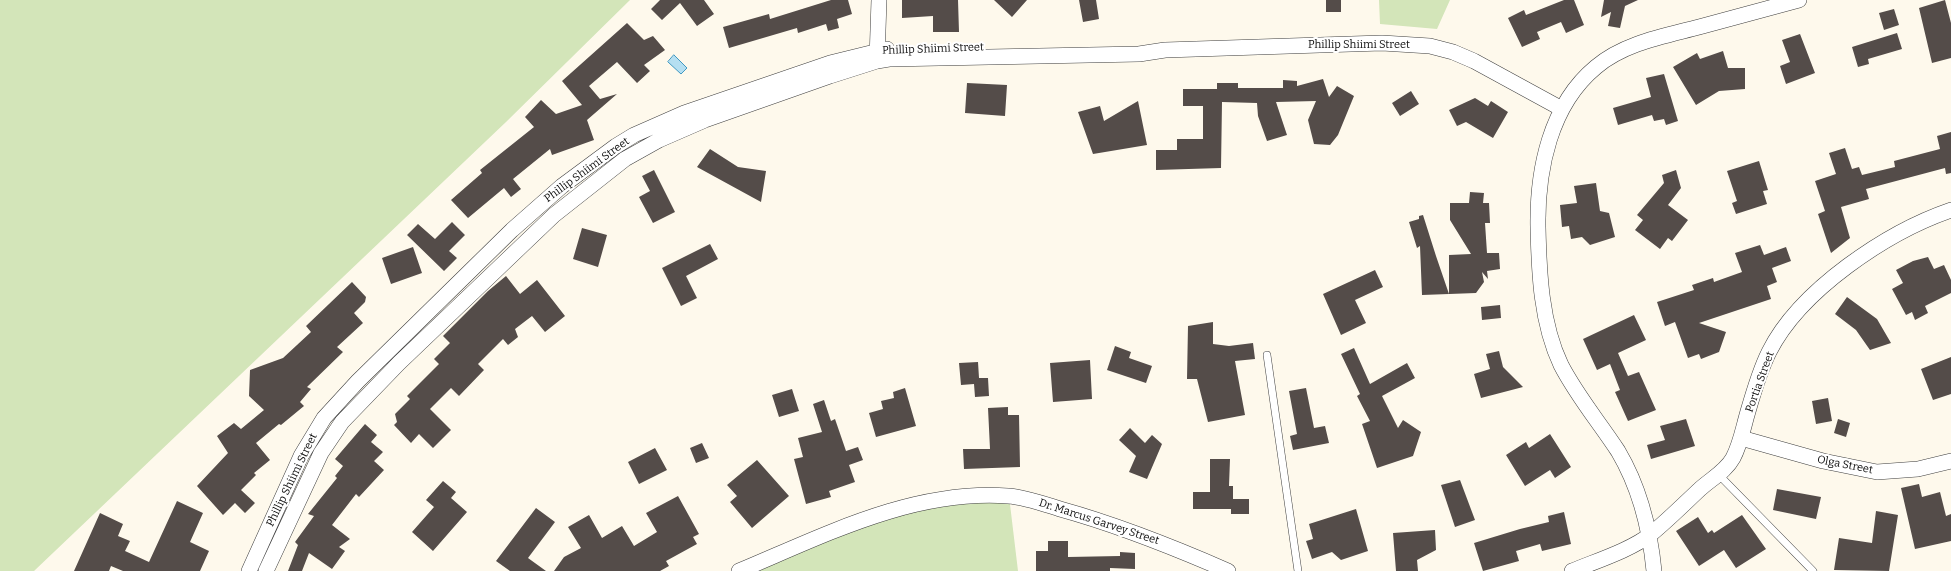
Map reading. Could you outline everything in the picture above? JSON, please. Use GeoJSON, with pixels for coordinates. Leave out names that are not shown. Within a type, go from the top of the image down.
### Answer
{"type":"FeatureCollection","features":[{"type":"Feature","properties":{"kind":"street"},"geometry":{"type":"LineString","coordinates":[[879,0],[883,55]]}},
{"type":"Feature","properties":{"kind":"street"},"geometry":{"type":"LineString","coordinates":[[883,55],[887,11],[890,0]]}},
{"type":"Feature","properties":{"kind":"street"},"geometry":{"type":"LineString","coordinates":[[1654,571],[1650,535],[1638,493],[1618,452],[1574,389],[1560,363],[1549,334],[1542,294],[1538,201],[1542,171],[1548,144],[1562,109],[1596,66],[1620,52],[1648,40],[1799,0]]}},
{"type":"Feature","properties":{"kind":"street","name":"Phillip Shiimi Street"},"geometry":{"type":"LineString","coordinates":[[248,571],[301,456],[324,418],[358,381],[512,230],[562,186],[616,146],[684,113],[830,63],[883,55],[1139,44],[1154,45],[1165,50],[1382,43],[1430,46],[1453,52],[1474,61],[1562,109]]}},
{"type":"Feature","properties":{"kind":"street","name":"Phillip Shiimi Street"},"geometry":{"type":"LineString","coordinates":[[266,571],[321,453],[342,422],[398,363],[554,215],[625,159],[659,140],[705,120],[883,55]]}},
{"type":"Feature","properties":{"kind":"street","name":"Portia Street"},"geometry":{"type":"LineString","coordinates":[[1650,535],[1719,475],[1733,458],[1741,438],[1753,394],[1769,352],[1804,303],[1839,271],[1902,232],[1934,216],[1951,210]]}},
{"type":"Feature","properties":{"kind":"street","name":"Olga Street"},"geometry":{"type":"LineString","coordinates":[[1741,438],[1823,461],[1877,472],[1918,468],[1951,461]]}},
{"type":"Feature","properties":{"kind":"street","name":"Dr. Marcus Garvey Street"},"geometry":{"type":"LineString","coordinates":[[738,571],[875,516],[924,502],[977,495],[1009,496],[1092,518],[1168,545],[1228,571]]}},
{"type":"Feature","properties":{"kind":"street"},"geometry":{"type":"LineString","coordinates":[[1572,571],[1611,556],[1650,535]]}},
{"type":"Feature","properties":{"kind":"lane"},"geometry":{"type":"LineString","coordinates":[[1267,355],[1298,571]]}},
{"type":"Feature","properties":{"kind":"lane"},"geometry":{"type":"LineString","coordinates":[[1719,475],[1813,571]]}},
{"type":"Feature","properties":{"kind":"green space"},"geometry":{"type":"Polygon","coordinates":[[[0,0],[630,0],[506,122],[34,571],[0,571],[0,0]]]}},
{"type":"Feature","properties":{"kind":"green space"},"geometry":{"type":"Polygon","coordinates":[[[1379,0],[1450,0],[1437,29],[1380,24],[1379,0]]]}},
{"type":"Feature","properties":{"kind":"green space"},"geometry":{"type":"Polygon","coordinates":[[[1009,496],[1018,571],[739,571],[875,516],[1009,496]]]}},
{"type":"Feature","properties":{"kind":"water"},"geometry":{"type":"Polygon","coordinates":[[[674,55],[687,68],[681,74],[668,62],[674,55]]]}},
{"type":"Feature","properties":{"kind":"building"},"geometry":{"type":"Polygon","coordinates":[[[660,0],[704,0],[714,14],[697,26],[680,3],[662,20],[651,9],[660,0]]]}},
{"type":"Feature","properties":{"kind":"building"},"geometry":{"type":"Polygon","coordinates":[[[831,0],[848,0],[852,14],[837,19],[839,28],[828,31],[826,24],[798,33],[797,28],[729,48],[723,27],[769,14],[770,19],[831,0]]]}},
{"type":"Feature","properties":{"kind":"building"},"geometry":{"type":"Polygon","coordinates":[[[902,0],[958,0],[959,32],[933,32],[933,16],[902,18],[902,0]]]}},
{"type":"Feature","properties":{"kind":"building"},"geometry":{"type":"Polygon","coordinates":[[[994,0],[1027,0],[1012,17],[994,0]]]}},
{"type":"Feature","properties":{"kind":"building"},"geometry":{"type":"Polygon","coordinates":[[[1079,0],[1096,0],[1099,19],[1083,22],[1079,0]]]}},
{"type":"Feature","properties":{"kind":"building"},"geometry":{"type":"Polygon","coordinates":[[[1326,0],[1341,0],[1341,12],[1326,12],[1326,0]]]}},
{"type":"Feature","properties":{"kind":"building"},"geometry":{"type":"Polygon","coordinates":[[[1564,0],[1574,0],[1584,25],[1566,33],[1561,22],[1537,32],[1540,39],[1522,47],[1508,18],[1524,10],[1526,15],[1564,0]]]}},
{"type":"Feature","properties":{"kind":"building"},"geometry":{"type":"Polygon","coordinates":[[[1604,0],[1638,0],[1625,6],[1620,28],[1608,26],[1611,12],[1601,17],[1604,0]]]}},
{"type":"Feature","properties":{"kind":"building"},"geometry":{"type":"Polygon","coordinates":[[[1945,0],[1951,23],[1951,58],[1932,63],[1919,8],[1945,0]]]}},
{"type":"Feature","properties":{"kind":"building"},"geometry":{"type":"Polygon","coordinates":[[[1894,9],[1899,25],[1884,30],[1879,13],[1894,9]]]}},
{"type":"Feature","properties":{"kind":"building"},"geometry":{"type":"Polygon","coordinates":[[[627,23],[644,40],[653,36],[665,50],[644,65],[650,71],[637,83],[617,62],[589,86],[600,99],[617,94],[587,120],[594,140],[552,155],[550,149],[513,179],[521,189],[511,197],[504,188],[468,218],[451,200],[482,173],[480,170],[534,127],[525,117],[541,100],[556,114],[582,105],[562,81],[627,23]]]}},
{"type":"Feature","properties":{"kind":"building"},"geometry":{"type":"Polygon","coordinates":[[[1897,33],[1902,49],[1868,59],[1869,64],[1858,67],[1852,47],[1897,33]]]}},
{"type":"Feature","properties":{"kind":"building"},"geometry":{"type":"Polygon","coordinates":[[[1800,34],[1815,73],[1786,84],[1780,66],[1790,62],[1782,40],[1800,34]]]}},
{"type":"Feature","properties":{"kind":"building"},"geometry":{"type":"Polygon","coordinates":[[[1723,51],[1728,68],[1745,68],[1745,89],[1719,91],[1696,105],[1673,67],[1697,53],[1700,59],[1723,51]]]}},
{"type":"Feature","properties":{"kind":"building"},"geometry":{"type":"Polygon","coordinates":[[[1664,74],[1678,121],[1666,125],[1664,119],[1654,121],[1652,115],[1618,125],[1613,108],[1651,97],[1646,78],[1664,74]]]}},
{"type":"Feature","properties":{"kind":"building"},"geometry":{"type":"Polygon","coordinates":[[[1323,79],[1329,97],[1337,86],[1354,96],[1338,135],[1330,145],[1314,144],[1308,120],[1316,101],[1276,102],[1287,135],[1267,141],[1258,116],[1257,103],[1222,102],[1221,168],[1156,170],[1156,150],[1177,150],[1177,139],[1203,139],[1203,106],[1183,106],[1183,89],[1217,89],[1217,83],[1238,83],[1238,88],[1283,88],[1283,80],[1297,81],[1297,86],[1323,79]]]}},
{"type":"Feature","properties":{"kind":"building"},"geometry":{"type":"Polygon","coordinates":[[[967,83],[1007,85],[1005,116],[965,113],[967,83]]]}},
{"type":"Feature","properties":{"kind":"building"},"geometry":{"type":"Polygon","coordinates":[[[1411,91],[1419,104],[1400,116],[1392,103],[1411,91]]]}},
{"type":"Feature","properties":{"kind":"building"},"geometry":{"type":"Polygon","coordinates":[[[1475,98],[1488,106],[1491,101],[1508,112],[1493,138],[1466,122],[1457,126],[1449,110],[1475,98]]]}},
{"type":"Feature","properties":{"kind":"building"},"geometry":{"type":"Polygon","coordinates":[[[1138,101],[1147,145],[1093,154],[1078,112],[1100,106],[1104,121],[1138,101]]]}},
{"type":"Feature","properties":{"kind":"building"},"geometry":{"type":"Polygon","coordinates":[[[1951,132],[1951,173],[1946,174],[1945,168],[1866,189],[1869,199],[1841,207],[1850,238],[1831,253],[1818,214],[1825,211],[1815,181],[1836,174],[1829,153],[1845,148],[1852,169],[1859,167],[1862,175],[1895,167],[1894,161],[1940,149],[1937,136],[1951,132]]]}},
{"type":"Feature","properties":{"kind":"building"},"geometry":{"type":"Polygon","coordinates":[[[710,149],[738,167],[766,171],[761,202],[697,167],[710,149]]]}},
{"type":"Feature","properties":{"kind":"building"},"geometry":{"type":"Polygon","coordinates":[[[1759,161],[1768,190],[1763,191],[1767,204],[1736,214],[1732,203],[1737,201],[1727,171],[1759,161]]]}},
{"type":"Feature","properties":{"kind":"building"},"geometry":{"type":"Polygon","coordinates":[[[654,170],[675,212],[653,223],[639,197],[650,191],[642,176],[654,170]]]}},
{"type":"Feature","properties":{"kind":"building"},"geometry":{"type":"Polygon","coordinates":[[[1676,170],[1681,188],[1668,205],[1688,220],[1672,241],[1668,238],[1660,249],[1635,230],[1643,220],[1637,215],[1664,183],[1662,175],[1676,170]]]}},
{"type":"Feature","properties":{"kind":"building"},"geometry":{"type":"Polygon","coordinates":[[[1596,183],[1600,211],[1609,213],[1615,237],[1590,245],[1582,237],[1571,239],[1569,226],[1562,227],[1560,205],[1577,203],[1574,186],[1596,183]]]}},
{"type":"Feature","properties":{"kind":"building"},"geometry":{"type":"Polygon","coordinates":[[[1470,192],[1484,193],[1483,203],[1489,203],[1490,223],[1485,223],[1487,253],[1499,253],[1500,269],[1487,271],[1488,279],[1482,272],[1484,282],[1476,293],[1449,294],[1449,255],[1471,254],[1450,220],[1450,203],[1469,203],[1470,192]]]}},
{"type":"Feature","properties":{"kind":"building"},"geometry":{"type":"Polygon","coordinates":[[[1423,215],[1449,294],[1422,295],[1420,246],[1417,248],[1409,222],[1419,219],[1419,216],[1423,215]]]}},
{"type":"Feature","properties":{"kind":"building"},"geometry":{"type":"Polygon","coordinates":[[[452,222],[465,235],[449,251],[457,258],[444,271],[407,235],[418,224],[435,239],[452,222]]]}},
{"type":"Feature","properties":{"kind":"building"},"geometry":{"type":"Polygon","coordinates":[[[582,228],[607,235],[598,267],[573,259],[582,228]]]}},
{"type":"Feature","properties":{"kind":"building"},"geometry":{"type":"Polygon","coordinates":[[[710,244],[718,259],[686,276],[697,298],[681,306],[662,268],[710,244]]]}},
{"type":"Feature","properties":{"kind":"building"},"geometry":{"type":"Polygon","coordinates":[[[1760,245],[1764,255],[1786,247],[1791,261],[1772,268],[1777,282],[1767,286],[1771,299],[1699,323],[1726,332],[1719,352],[1701,359],[1699,354],[1688,358],[1675,322],[1665,326],[1657,302],[1694,290],[1692,285],[1713,278],[1714,282],[1742,272],[1735,253],[1760,245]]]}},
{"type":"Feature","properties":{"kind":"building"},"geometry":{"type":"Polygon","coordinates":[[[413,247],[422,273],[391,284],[382,258],[413,247]]]}},
{"type":"Feature","properties":{"kind":"building"},"geometry":{"type":"Polygon","coordinates":[[[1928,257],[1934,269],[1944,265],[1951,280],[1951,293],[1925,306],[1928,313],[1915,320],[1912,312],[1906,315],[1892,289],[1903,283],[1896,270],[1913,261],[1928,257]]]}},
{"type":"Feature","properties":{"kind":"building"},"geometry":{"type":"Polygon","coordinates":[[[1375,270],[1383,287],[1355,300],[1366,323],[1341,335],[1323,294],[1375,270]]]}},
{"type":"Feature","properties":{"kind":"building"},"geometry":{"type":"Polygon","coordinates":[[[506,276],[520,294],[537,280],[565,316],[545,332],[532,316],[515,329],[518,337],[508,345],[503,339],[478,364],[484,370],[459,396],[451,388],[430,409],[451,430],[433,448],[419,434],[411,443],[394,425],[397,422],[395,414],[410,399],[407,396],[439,364],[434,359],[450,343],[443,336],[488,291],[506,276]]]}},
{"type":"Feature","properties":{"kind":"building"},"geometry":{"type":"Polygon","coordinates":[[[352,282],[366,297],[365,302],[354,313],[363,323],[337,347],[343,352],[307,387],[311,389],[300,402],[304,406],[256,443],[270,460],[254,473],[256,475],[241,490],[255,503],[245,513],[235,503],[223,515],[197,486],[228,453],[217,436],[234,423],[241,429],[264,410],[249,396],[250,370],[283,358],[311,332],[306,326],[352,282]]]}},
{"type":"Feature","properties":{"kind":"building"},"geometry":{"type":"Polygon","coordinates":[[[1847,297],[1877,319],[1891,343],[1870,350],[1856,330],[1835,314],[1847,297]]]}},
{"type":"Feature","properties":{"kind":"building"},"geometry":{"type":"Polygon","coordinates":[[[1500,305],[1501,318],[1482,320],[1481,307],[1500,305]]]}},
{"type":"Feature","properties":{"kind":"building"},"geometry":{"type":"Polygon","coordinates":[[[1634,315],[1646,340],[1618,353],[1628,376],[1639,372],[1656,410],[1628,421],[1615,392],[1620,390],[1610,364],[1597,370],[1583,339],[1634,315]]]}},
{"type":"Feature","properties":{"kind":"building"},"geometry":{"type":"Polygon","coordinates":[[[1213,322],[1213,344],[1229,346],[1253,343],[1255,359],[1235,361],[1245,415],[1208,422],[1197,379],[1187,379],[1188,326],[1213,322]]]}},
{"type":"Feature","properties":{"kind":"building"},"geometry":{"type":"Polygon","coordinates":[[[1115,346],[1131,352],[1129,358],[1152,366],[1146,383],[1107,370],[1115,346]]]}},
{"type":"Feature","properties":{"kind":"building"},"geometry":{"type":"Polygon","coordinates":[[[1354,348],[1370,384],[1407,363],[1415,378],[1382,396],[1398,428],[1403,420],[1421,432],[1413,456],[1377,468],[1362,424],[1370,421],[1357,396],[1360,394],[1341,354],[1354,348]]]}},
{"type":"Feature","properties":{"kind":"building"},"geometry":{"type":"Polygon","coordinates":[[[1499,351],[1503,367],[1523,387],[1481,398],[1474,374],[1490,369],[1486,354],[1499,351]]]}},
{"type":"Feature","properties":{"kind":"building"},"geometry":{"type":"Polygon","coordinates":[[[1951,357],[1951,394],[1933,400],[1921,369],[1951,357]]]}},
{"type":"Feature","properties":{"kind":"building"},"geometry":{"type":"Polygon","coordinates":[[[1090,360],[1092,399],[1053,402],[1050,363],[1090,360]]]}},
{"type":"Feature","properties":{"kind":"building"},"geometry":{"type":"Polygon","coordinates":[[[978,362],[979,378],[988,378],[989,396],[975,397],[974,384],[961,385],[959,363],[978,362]]]}},
{"type":"Feature","properties":{"kind":"building"},"geometry":{"type":"Polygon","coordinates":[[[905,388],[916,426],[876,437],[869,413],[883,409],[881,401],[894,398],[893,392],[905,388]]]}},
{"type":"Feature","properties":{"kind":"building"},"geometry":{"type":"Polygon","coordinates":[[[1306,388],[1314,428],[1325,426],[1329,443],[1293,450],[1290,436],[1297,434],[1289,391],[1306,388]]]}},
{"type":"Feature","properties":{"kind":"building"},"geometry":{"type":"Polygon","coordinates":[[[792,389],[799,411],[779,417],[772,395],[792,389]]]}},
{"type":"Feature","properties":{"kind":"building"},"geometry":{"type":"Polygon","coordinates":[[[1828,398],[1832,421],[1816,424],[1812,401],[1828,398]]]}},
{"type":"Feature","properties":{"kind":"building"},"geometry":{"type":"Polygon","coordinates":[[[824,400],[831,421],[835,419],[846,451],[858,447],[863,460],[849,465],[855,482],[829,491],[831,497],[806,504],[794,459],[803,457],[798,438],[822,432],[813,404],[824,400]]]}},
{"type":"Feature","properties":{"kind":"building"},"geometry":{"type":"Polygon","coordinates":[[[1008,407],[1008,415],[1019,415],[1020,467],[964,469],[963,449],[990,449],[988,408],[1008,407]]]}},
{"type":"Feature","properties":{"kind":"building"},"geometry":{"type":"Polygon","coordinates":[[[1686,419],[1695,446],[1651,459],[1647,445],[1665,440],[1660,426],[1686,419]]]}},
{"type":"Feature","properties":{"kind":"building"},"geometry":{"type":"Polygon","coordinates":[[[1838,419],[1850,423],[1846,437],[1834,433],[1838,419]]]}},
{"type":"Feature","properties":{"kind":"building"},"geometry":{"type":"Polygon","coordinates":[[[365,424],[377,435],[371,442],[383,452],[374,461],[384,470],[359,497],[356,494],[332,525],[350,539],[339,547],[345,551],[332,569],[309,553],[302,571],[288,571],[298,545],[295,542],[314,516],[308,514],[337,478],[335,476],[343,466],[335,459],[365,424]]]}},
{"type":"Feature","properties":{"kind":"building"},"geometry":{"type":"Polygon","coordinates":[[[1130,428],[1145,443],[1152,435],[1162,444],[1147,479],[1129,472],[1136,456],[1119,440],[1130,428]]]}},
{"type":"Feature","properties":{"kind":"building"},"geometry":{"type":"Polygon","coordinates":[[[1550,434],[1571,467],[1555,478],[1550,470],[1525,486],[1506,455],[1526,442],[1529,448],[1550,434]]]}},
{"type":"Feature","properties":{"kind":"building"},"geometry":{"type":"Polygon","coordinates":[[[702,443],[709,458],[696,463],[690,448],[702,443]]]}},
{"type":"Feature","properties":{"kind":"building"},"geometry":{"type":"Polygon","coordinates":[[[655,448],[667,470],[639,484],[628,462],[655,448]]]}},
{"type":"Feature","properties":{"kind":"building"},"geometry":{"type":"Polygon","coordinates":[[[1210,459],[1230,459],[1229,486],[1233,486],[1233,499],[1249,499],[1249,514],[1231,514],[1231,509],[1193,509],[1193,492],[1210,492],[1210,459]]]}},
{"type":"Feature","properties":{"kind":"building"},"geometry":{"type":"Polygon","coordinates":[[[757,460],[789,496],[752,528],[730,502],[737,496],[727,485],[757,460]]]}},
{"type":"Feature","properties":{"kind":"building"},"geometry":{"type":"Polygon","coordinates":[[[1460,480],[1475,520],[1455,527],[1441,485],[1460,480]]]}},
{"type":"Feature","properties":{"kind":"building"},"geometry":{"type":"Polygon","coordinates":[[[443,481],[456,492],[451,498],[467,512],[433,551],[412,532],[434,507],[426,500],[443,481]]]}},
{"type":"Feature","properties":{"kind":"building"},"geometry":{"type":"Polygon","coordinates":[[[1919,484],[1922,497],[1940,492],[1946,516],[1951,514],[1951,541],[1915,549],[1901,488],[1919,484]]]}},
{"type":"Feature","properties":{"kind":"building"},"geometry":{"type":"Polygon","coordinates":[[[1777,489],[1821,497],[1816,519],[1773,510],[1777,489]]]}},
{"type":"Feature","properties":{"kind":"building"},"geometry":{"type":"Polygon","coordinates":[[[678,496],[699,534],[693,537],[697,544],[666,561],[669,566],[660,571],[554,571],[564,557],[581,548],[568,527],[589,515],[602,538],[622,526],[634,546],[657,532],[646,513],[678,496]]]}},
{"type":"Feature","properties":{"kind":"building"},"geometry":{"type":"Polygon","coordinates":[[[177,501],[203,513],[190,542],[209,551],[200,571],[123,571],[111,566],[109,571],[74,571],[100,513],[123,524],[118,536],[130,541],[125,551],[149,562],[177,501]]]}},
{"type":"Feature","properties":{"kind":"building"},"geometry":{"type":"Polygon","coordinates":[[[536,508],[555,522],[528,558],[546,571],[510,571],[496,561],[536,508]]]}},
{"type":"Feature","properties":{"kind":"building"},"geometry":{"type":"Polygon","coordinates":[[[1356,509],[1368,551],[1341,560],[1332,552],[1312,559],[1306,541],[1313,539],[1309,524],[1356,509]]]}},
{"type":"Feature","properties":{"kind":"building"},"geometry":{"type":"Polygon","coordinates":[[[1876,511],[1898,515],[1889,571],[1834,570],[1839,538],[1872,543],[1876,511]]]}},
{"type":"Feature","properties":{"kind":"building"},"geometry":{"type":"Polygon","coordinates":[[[1564,512],[1571,544],[1542,551],[1540,544],[1516,551],[1519,561],[1483,571],[1474,543],[1549,522],[1548,516],[1564,512]]]}},
{"type":"Feature","properties":{"kind":"building"},"geometry":{"type":"Polygon","coordinates":[[[1742,515],[1766,549],[1736,568],[1724,550],[1699,566],[1676,531],[1698,517],[1708,533],[1712,530],[1714,533],[1742,515]]]}},
{"type":"Feature","properties":{"kind":"building"},"geometry":{"type":"Polygon","coordinates":[[[1435,530],[1436,550],[1417,560],[1418,571],[1396,571],[1393,533],[1435,530]]]}},
{"type":"Feature","properties":{"kind":"building"},"geometry":{"type":"Polygon","coordinates":[[[1048,541],[1068,541],[1068,557],[1120,556],[1120,552],[1135,553],[1135,569],[1110,568],[1110,571],[1036,571],[1036,551],[1048,551],[1048,541]]]}}]}
